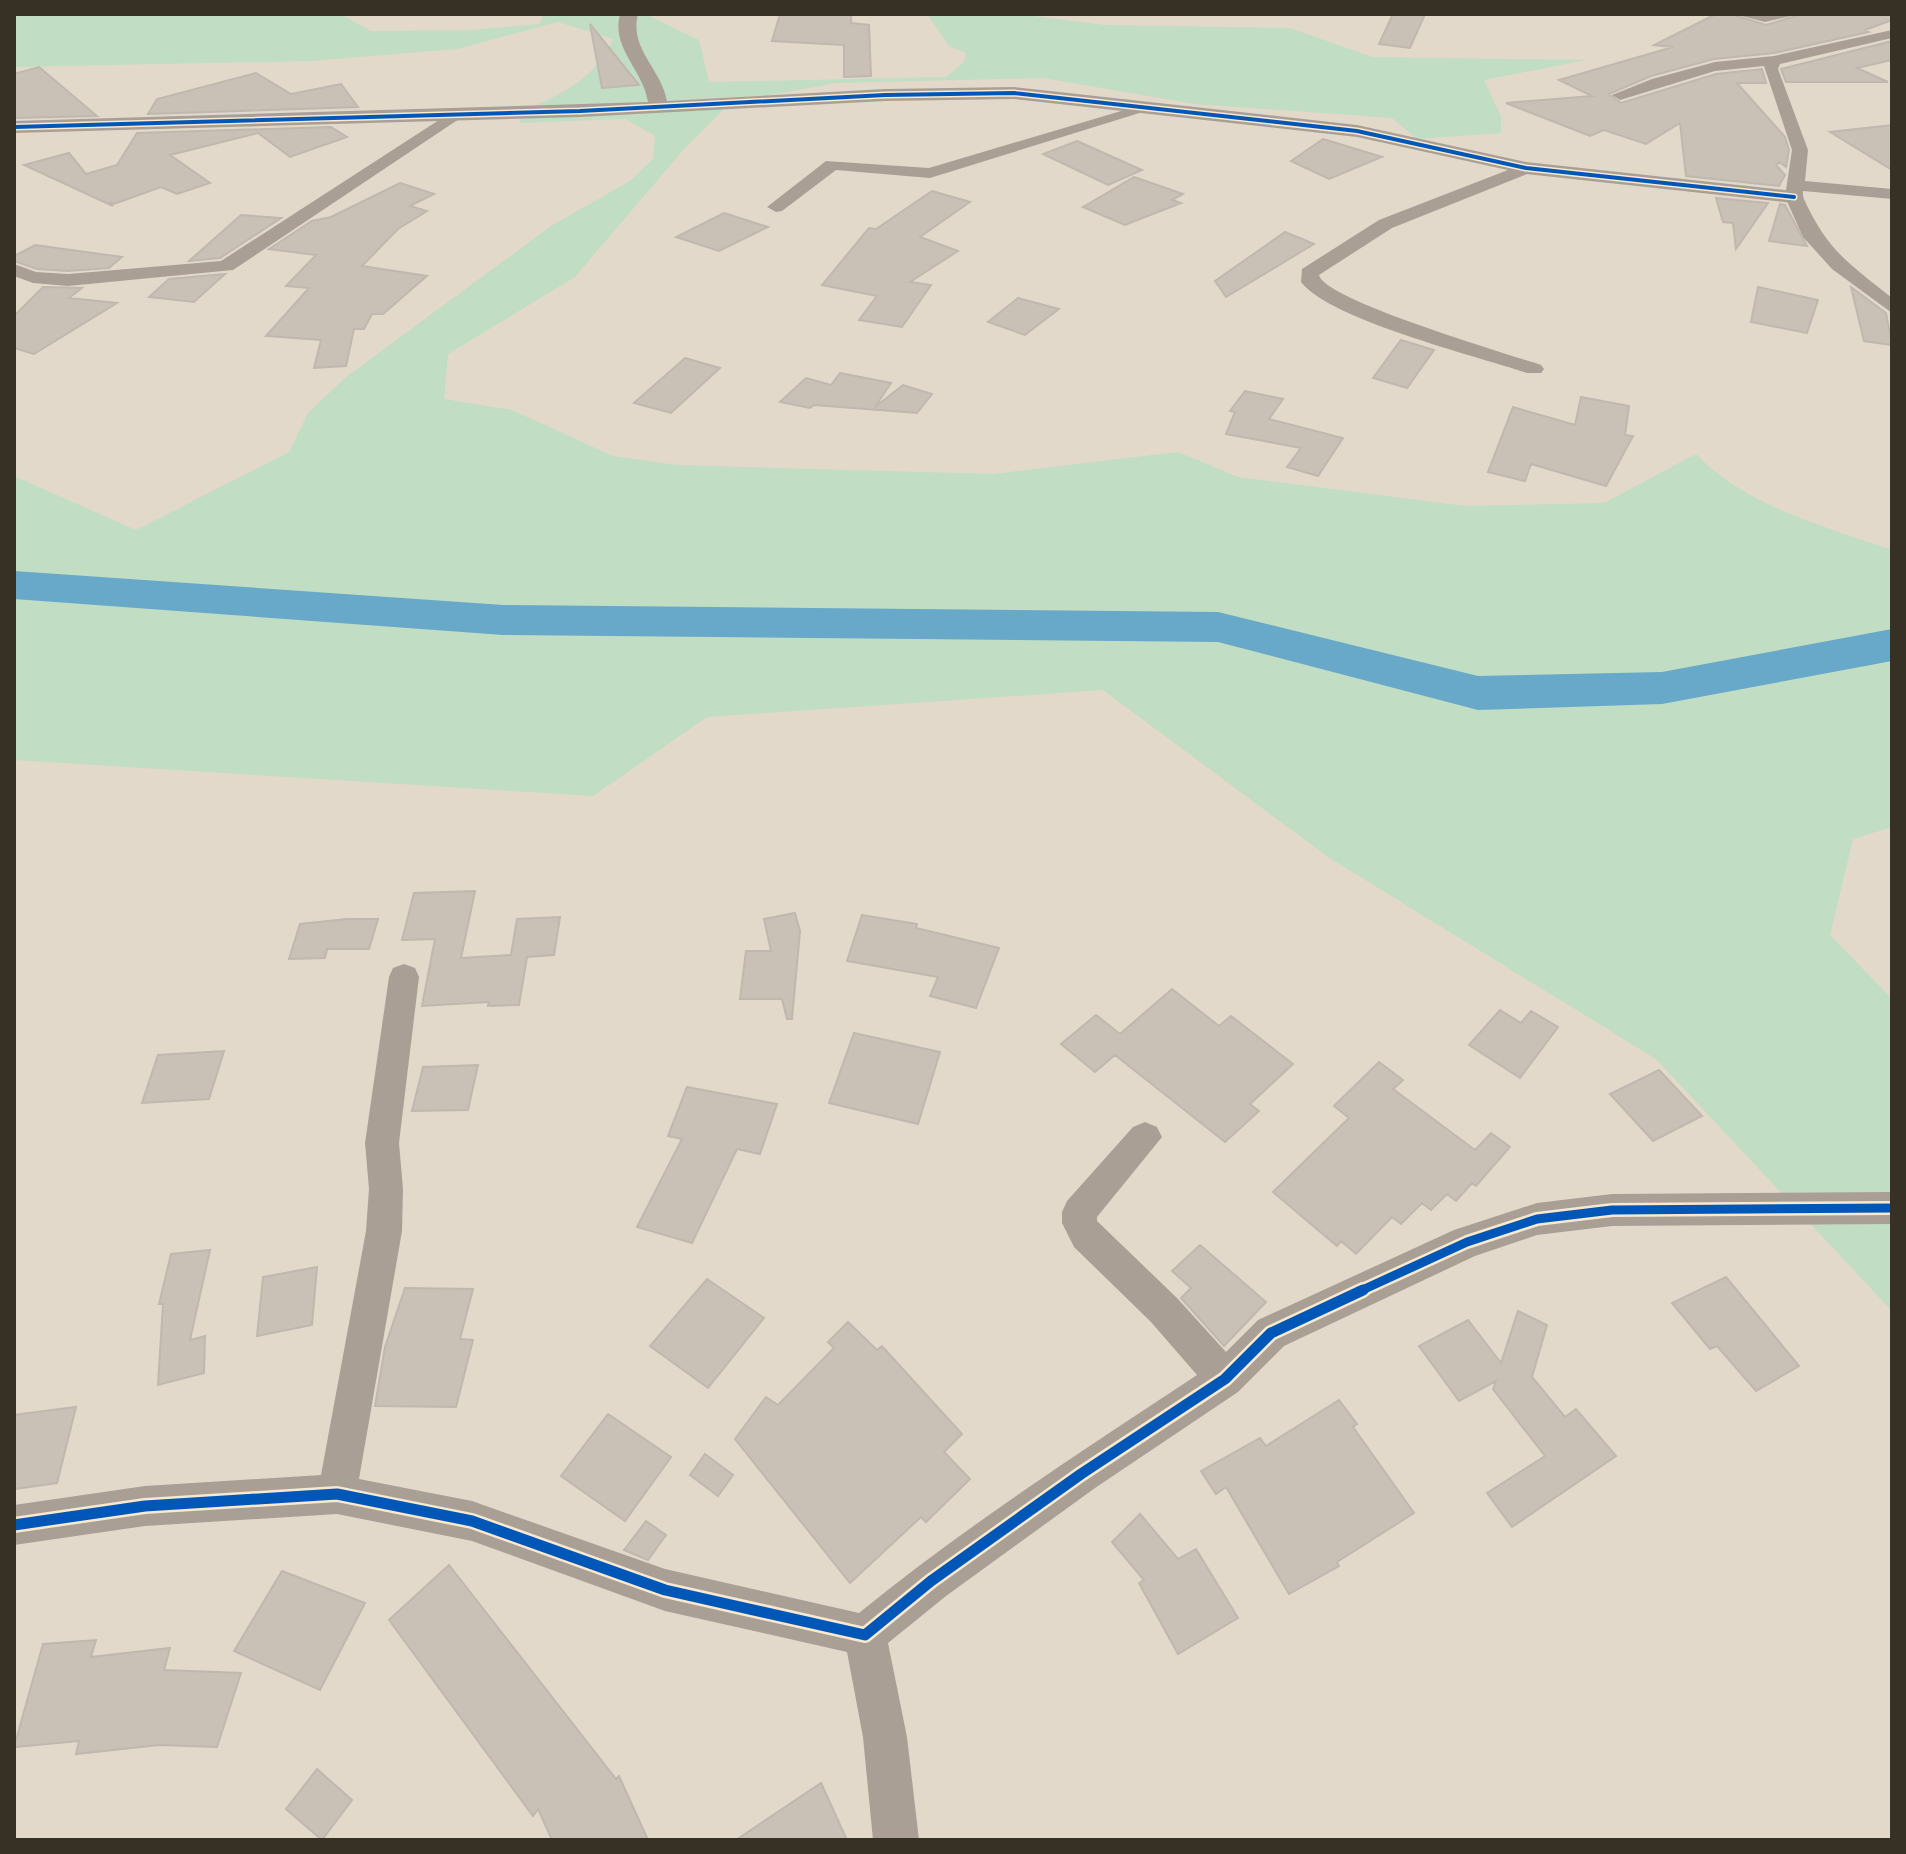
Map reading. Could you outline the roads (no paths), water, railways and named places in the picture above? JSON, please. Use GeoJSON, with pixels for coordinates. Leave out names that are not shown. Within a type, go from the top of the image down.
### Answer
{"type":"FeatureCollection","features":[{"type":"Feature","properties":{"kind":"street"},"geometry":{"type":"LineString","coordinates":[[629,14],[625,30],[629,45],[654,83],[658,106]]}},
{"type":"Feature","properties":{"kind":"street"},"geometry":{"type":"LineString","coordinates":[[1741,14],[1765,18],[1792,14]]}},
{"type":"Feature","properties":{"kind":"street"},"geometry":{"type":"LineString","coordinates":[[1620,95],[1724,66],[1753,60],[1774,61],[1892,34]]}},
{"type":"Feature","properties":{"kind":"street"},"geometry":{"type":"LineString","coordinates":[[1774,61],[1770,69],[1800,150],[1795,191],[1812,237],[1839,265],[1892,307]]}},
{"type":"Feature","properties":{"kind":"street"},"geometry":{"type":"LineString","coordinates":[[14,127],[456,114],[975,92],[1154,106],[1357,131],[1526,168],[1795,191],[1892,194]]}},
{"type":"Feature","properties":{"kind":"street"},"geometry":{"type":"LineString","coordinates":[[776,207],[832,165],[844,163],[930,173],[1154,106]]}},
{"type":"Feature","properties":{"kind":"street"},"geometry":{"type":"LineString","coordinates":[[14,270],[33,277],[68,280],[165,274],[226,266],[456,114]]}},
{"type":"Feature","properties":{"kind":"street"},"geometry":{"type":"LineString","coordinates":[[1526,168],[1434,201],[1368,232],[1309,273],[1310,282],[1322,292],[1364,312],[1534,369]]}},
{"type":"Feature","properties":{"kind":"street"},"geometry":{"type":"LineString","coordinates":[[337,1494],[384,1231],[386,1189],[382,1143],[404,977]]}},
{"type":"Feature","properties":{"kind":"street"},"geometry":{"type":"LineString","coordinates":[[1145,1137],[1079,1212],[1080,1223],[1086,1235],[1164,1310],[1225,1379]]}},
{"type":"Feature","properties":{"kind":"street"},"geometry":{"type":"LineString","coordinates":[[865,1635],[931,1581],[1081,1474],[1225,1379],[1271,1333],[1467,1242],[1537,1219],[1612,1210],[1892,1208]]}},
{"type":"Feature","properties":{"kind":"street"},"geometry":{"type":"LineString","coordinates":[[14,1525],[145,1506],[337,1494],[472,1521],[665,1590],[865,1635]]}},
{"type":"Feature","properties":{"kind":"street"},"geometry":{"type":"LineString","coordinates":[[865,1635],[885,1737],[896,1840]]}},
{"type":"Feature","properties":{"kind":"waterway"},"geometry":{"type":"LineString","coordinates":[[14,585],[503,620],[1218,627],[1478,693],[1662,688],[1892,645]]}}]}
